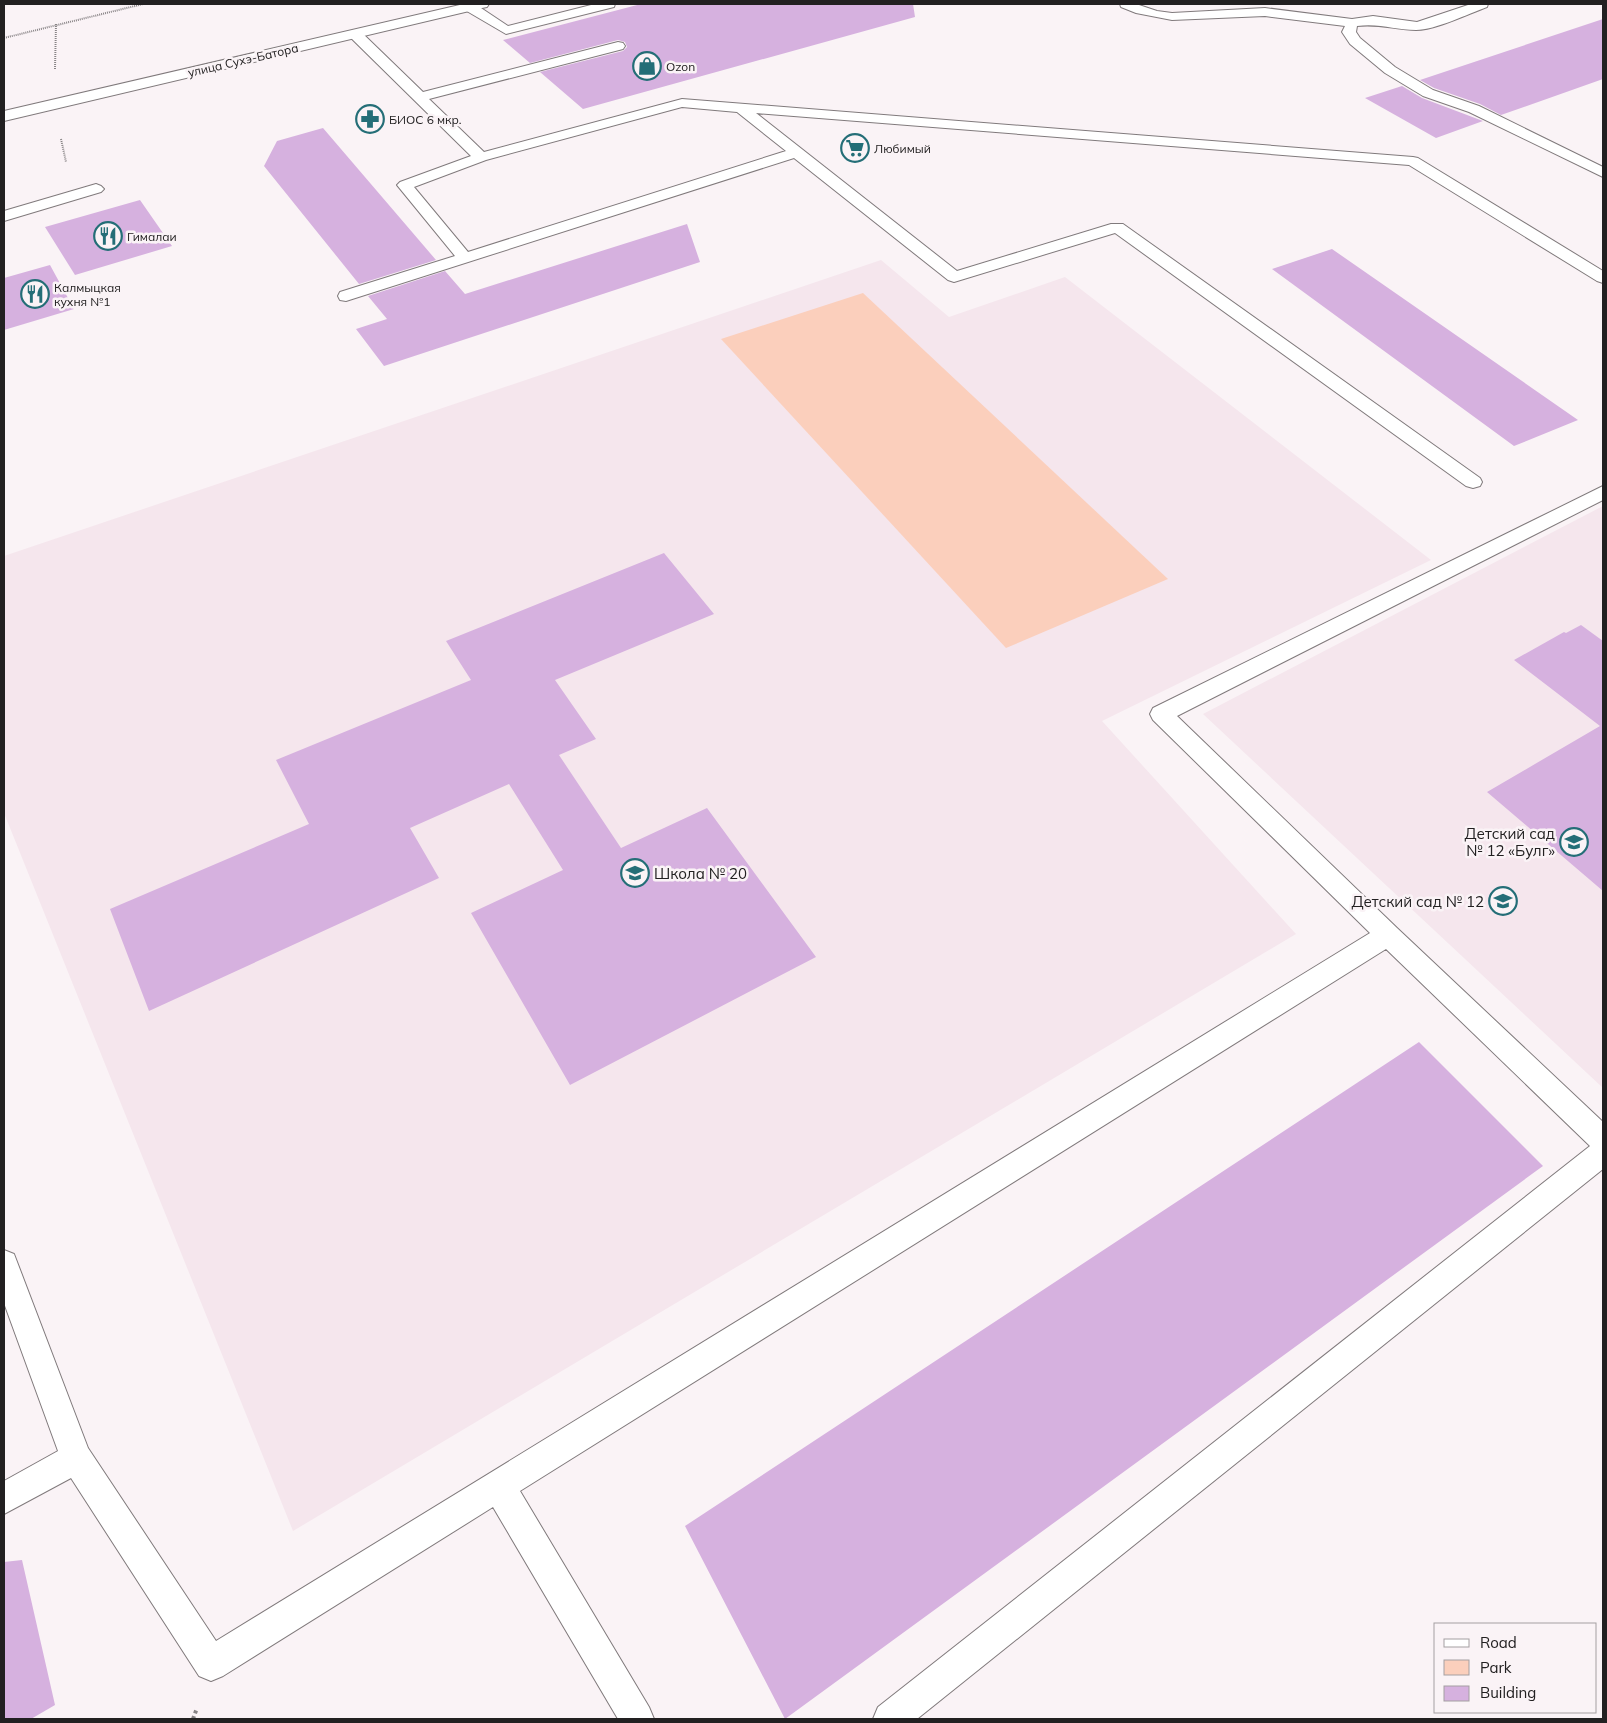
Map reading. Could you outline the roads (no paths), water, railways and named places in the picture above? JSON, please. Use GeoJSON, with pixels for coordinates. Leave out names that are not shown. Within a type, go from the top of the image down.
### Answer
{"type":"FeatureCollection","features":[{"type":"Feature","properties":{"kind":"main road","name":"улица Сухэ-Батора"},"geometry":{"type":"LineString","coordinates":[[4,116],[476,5]]}},
{"type":"Feature","properties":{"kind":"lane"},"geometry":{"type":"LineString","coordinates":[[476,5],[506,30],[609,4]]}},
{"type":"Feature","properties":{"kind":"lane"},"geometry":{"type":"LineString","coordinates":[[1126,4],[1148,13],[1194,18],[1254,12],[1279,13],[1352,23],[1374,20],[1418,26],[1446,18],[1482,4]]}},
{"type":"Feature","properties":{"kind":"lane"},"geometry":{"type":"LineString","coordinates":[[1320,4],[1352,23]]}},
{"type":"Feature","properties":{"kind":"lane"},"geometry":{"type":"LineString","coordinates":[[1352,23],[1349,32],[1355,42],[1390,70],[1428,93],[1474,109],[1603,173]]}},
{"type":"Feature","properties":{"kind":"lane"},"geometry":{"type":"LineString","coordinates":[[354,34],[481,157]]}},
{"type":"Feature","properties":{"kind":"lane"},"geometry":{"type":"LineString","coordinates":[[420,98],[618,46]]}},
{"type":"Feature","properties":{"kind":"lane"},"geometry":{"type":"LineString","coordinates":[[465,258],[404,185],[481,157],[682,103],[1414,162],[1603,278]]}},
{"type":"Feature","properties":{"kind":"lane"},"geometry":{"type":"LineString","coordinates":[[740,108],[954,277],[1117,226],[1473,482]]}},
{"type":"Feature","properties":{"kind":"lane"},"geometry":{"type":"LineString","coordinates":[[346,296],[797,152]]}},
{"type":"Feature","properties":{"kind":"lane"},"geometry":{"type":"LineString","coordinates":[[4,216],[96,189]]}},
{"type":"Feature","properties":{"kind":"lane"},"geometry":{"type":"LineString","coordinates":[[1603,492],[1161,714],[1388,936],[1603,1140]]}},
{"type":"Feature","properties":{"kind":"lane"},"geometry":{"type":"LineString","coordinates":[[4,1267],[76,1458],[211,1664],[1388,936]]}},
{"type":"Feature","properties":{"kind":"lane"},"geometry":{"type":"LineString","coordinates":[[890,1719],[1603,1152]]}},
{"type":"Feature","properties":{"kind":"lane"},"geometry":{"type":"LineString","coordinates":[[4,1498],[76,1458]]}},
{"type":"Feature","properties":{"kind":"lane"},"geometry":{"type":"LineString","coordinates":[[499,1486],[637,1719]]}},
{"type":"Feature","properties":{"kind":"place","name":"Ozon"},"geometry":{"type":"Point","coordinates":[647,66]}},
{"type":"Feature","properties":{"kind":"place","name":"БИОС 6 мкр."},"geometry":{"type":"Point","coordinates":[370,119]}},
{"type":"Feature","properties":{"kind":"place","name":"Любимый"},"geometry":{"type":"Point","coordinates":[855,148]}},
{"type":"Feature","properties":{"kind":"place","name":"Гималаи"},"geometry":{"type":"Point","coordinates":[108,236]}},
{"type":"Feature","properties":{"kind":"place","name":"Калмыцкая кухня №1"},"geometry":{"type":"Point","coordinates":[35,294]}},
{"type":"Feature","properties":{"kind":"place","name":"Детский сад № 12 «Булг»"},"geometry":{"type":"Point","coordinates":[1574,842]}},
{"type":"Feature","properties":{"kind":"place","name":"Школа № 20"},"geometry":{"type":"Point","coordinates":[635,873]}},
{"type":"Feature","properties":{"kind":"place","name":"Детский сад № 12"},"geometry":{"type":"Point","coordinates":[1503,901]}}]}
